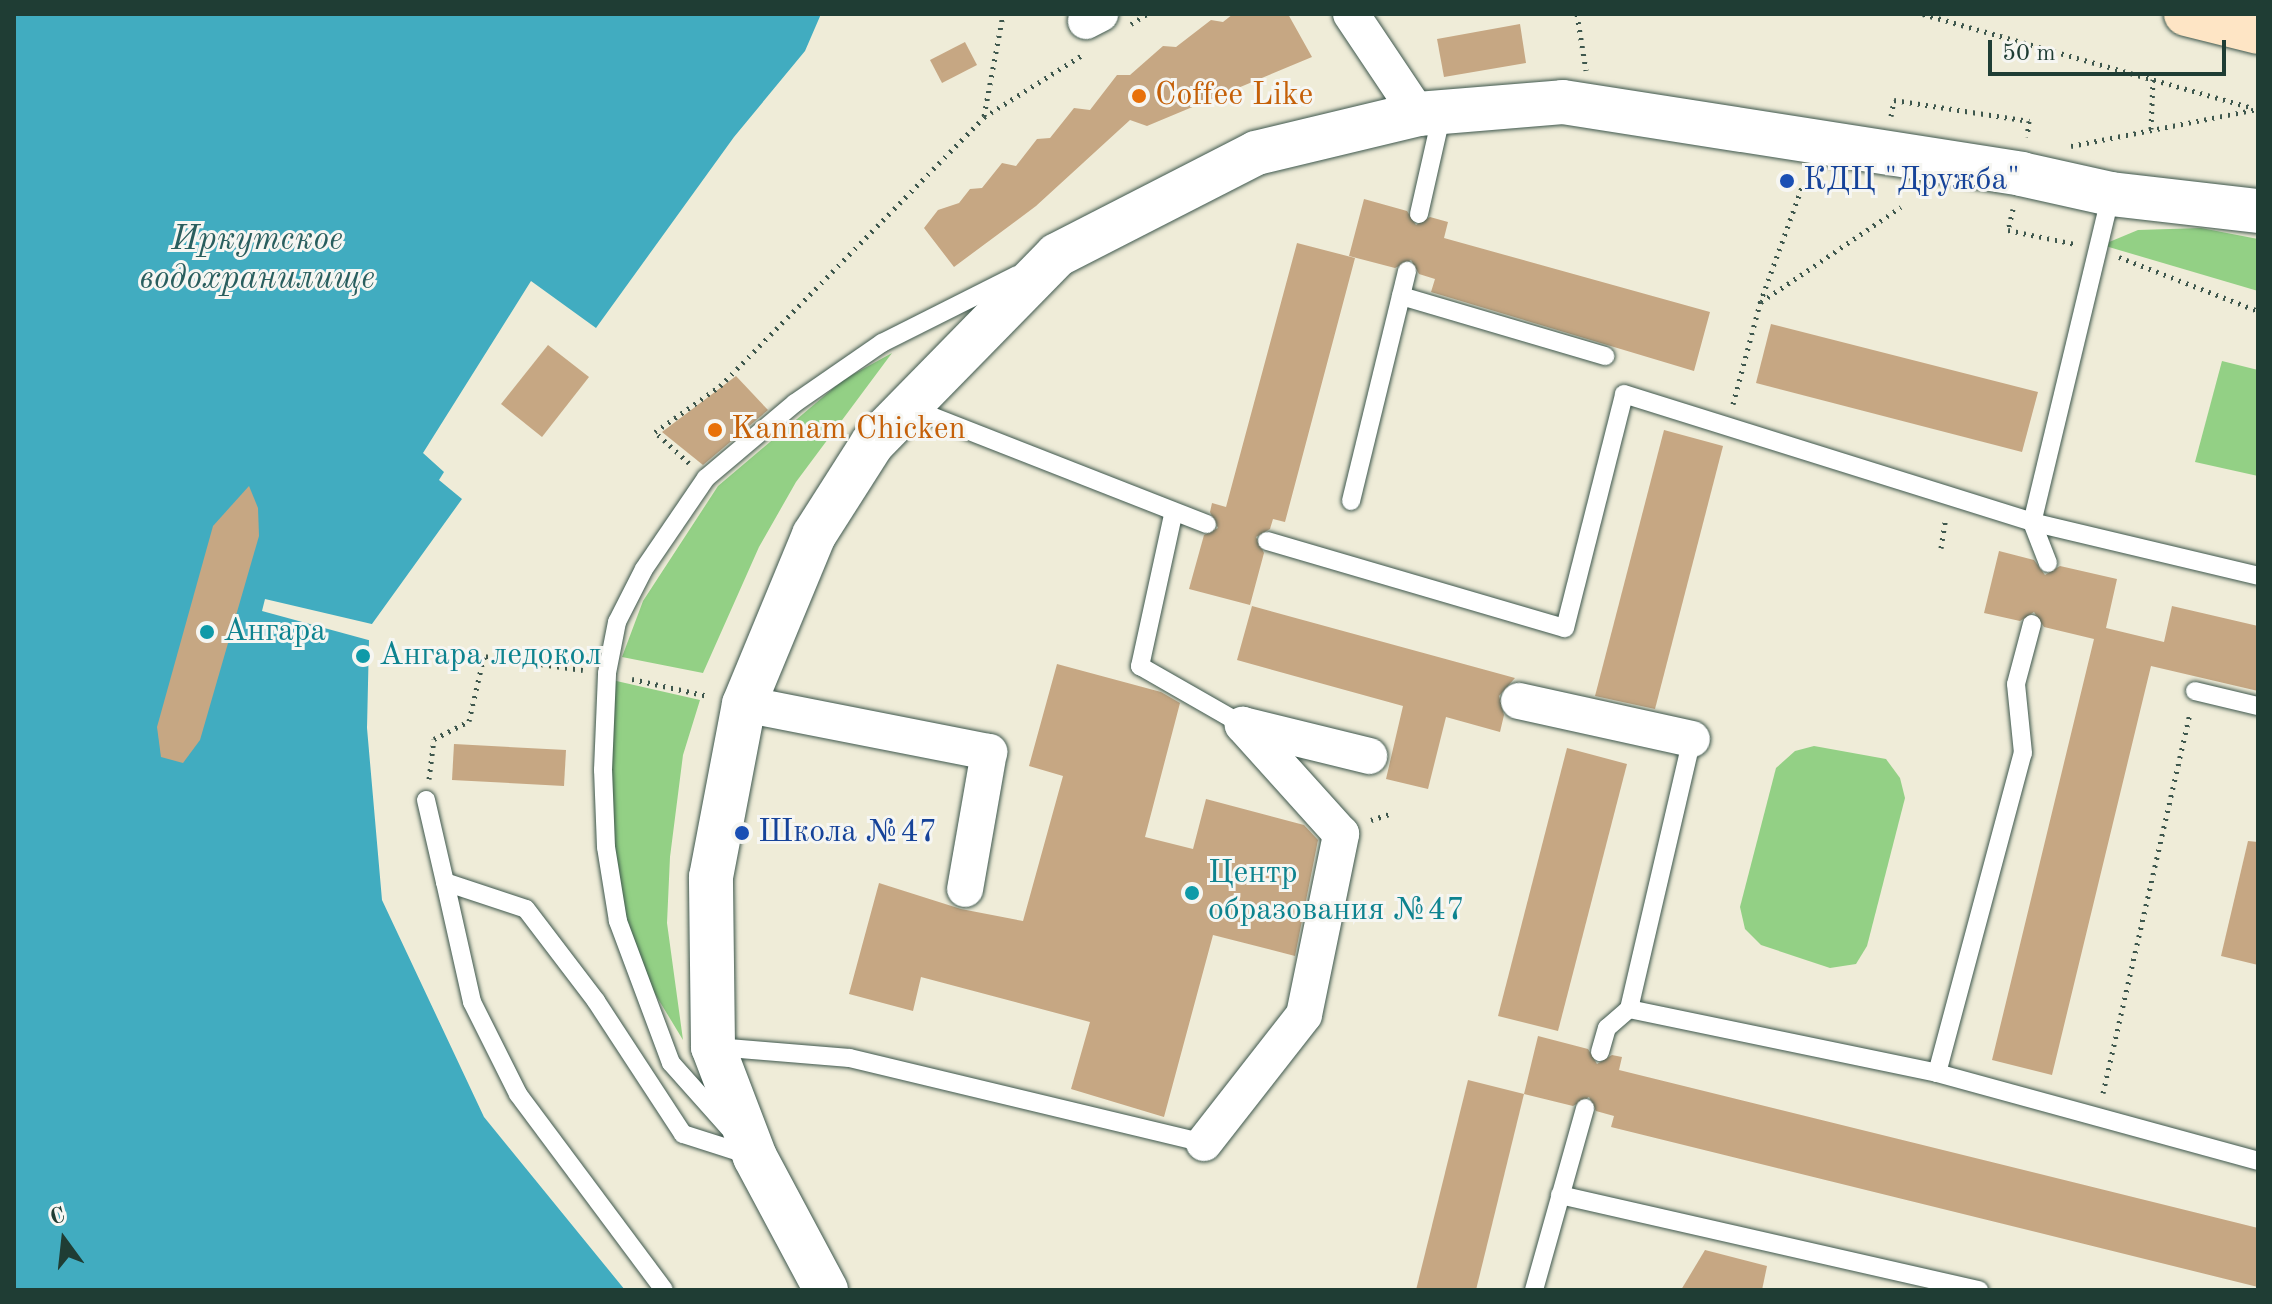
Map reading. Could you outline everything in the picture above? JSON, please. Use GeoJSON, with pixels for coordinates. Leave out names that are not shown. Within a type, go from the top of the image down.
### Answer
{"type":"FeatureCollection","features":[{"type":"Feature","properties":{"kind":"main road"},"geometry":{"type":"LineString","coordinates":[[2186,14],[2258,32]]}},
{"type":"Feature","properties":{"kind":"street"},"geometry":{"type":"LineString","coordinates":[[1351,14],[1430,112]]}},
{"type":"Feature","properties":{"kind":"street"},"geometry":{"type":"LineString","coordinates":[[826,1290],[755,1157],[713,1047],[711,877],[744,704],[814,535],[872,444],[1057,255],[1256,153],[1430,112],[1563,102],[2021,174],[2111,194],[2258,211]]}},
{"type":"Feature","properties":{"kind":"street"},"geometry":{"type":"LineString","coordinates":[[1519,701],[1692,739]]}},
{"type":"Feature","properties":{"kind":"street"},"geometry":{"type":"LineString","coordinates":[[744,704],[989,752],[965,889]]}},
{"type":"Feature","properties":{"kind":"street"},"geometry":{"type":"LineString","coordinates":[[1243,725],[1369,756]]}},
{"type":"Feature","properties":{"kind":"street"},"geometry":{"type":"LineString","coordinates":[[1204,1143],[1304,1015],[1341,834],[1243,725]]}},
{"type":"Feature","properties":{"kind":"lane"},"geometry":{"type":"LineString","coordinates":[[1419,214],[1430,112]]}},
{"type":"Feature","properties":{"kind":"lane"},"geometry":{"type":"LineString","coordinates":[[2048,563],[2032,522],[2111,194]]}},
{"type":"Feature","properties":{"kind":"lane"},"geometry":{"type":"LineString","coordinates":[[755,1157],[671,1063],[618,921],[606,847],[607,673],[617,622],[644,569],[706,478],[795,403],[882,343],[1057,255]]}},
{"type":"Feature","properties":{"kind":"lane"},"geometry":{"type":"LineString","coordinates":[[1351,501],[1407,271]]}},
{"type":"Feature","properties":{"kind":"lane"},"geometry":{"type":"LineString","coordinates":[[1401,296],[1605,356]]}},
{"type":"Feature","properties":{"kind":"lane"},"geometry":{"type":"LineString","coordinates":[[1267,541],[1565,628],[1624,394],[1728,424],[2032,522],[2258,576]]}},
{"type":"Feature","properties":{"kind":"lane"},"geometry":{"type":"LineString","coordinates":[[906,407],[1173,515],[1207,524]]}},
{"type":"Feature","properties":{"kind":"lane"},"geometry":{"type":"LineString","coordinates":[[1173,515],[1140,666],[1243,725]]}},
{"type":"Feature","properties":{"kind":"lane"},"geometry":{"type":"LineString","coordinates":[[1937,1073],[2023,753],[2016,684],[2032,624]]}},
{"type":"Feature","properties":{"kind":"lane"},"geometry":{"type":"LineString","coordinates":[[2195,691],[2258,706]]}},
{"type":"Feature","properties":{"kind":"lane"},"geometry":{"type":"LineString","coordinates":[[1600,1052],[1607,1028],[1629,1009],[1692,739]]}},
{"type":"Feature","properties":{"kind":"lane"},"geometry":{"type":"LineString","coordinates":[[426,800],[472,1002],[518,1094],[664,1290]]}},
{"type":"Feature","properties":{"kind":"lane"},"geometry":{"type":"LineString","coordinates":[[445,882],[526,909],[596,1001],[683,1134],[755,1157]]}},
{"type":"Feature","properties":{"kind":"lane"},"geometry":{"type":"LineString","coordinates":[[1629,1009],[1937,1073],[2258,1161]]}},
{"type":"Feature","properties":{"kind":"lane"},"geometry":{"type":"LineString","coordinates":[[713,1047],[850,1058],[1204,1143]]}},
{"type":"Feature","properties":{"kind":"lane"},"geometry":{"type":"LineString","coordinates":[[1534,1290],[1585,1108]]}},
{"type":"Feature","properties":{"kind":"lane"},"geometry":{"type":"LineString","coordinates":[[1560,1195],[1979,1290]]}},
{"type":"Feature","properties":{"kind":"path"},"geometry":{"type":"LineString","coordinates":[[984,117],[1003,14]]}},
{"type":"Feature","properties":{"kind":"path"},"geometry":{"type":"LineString","coordinates":[[706,478],[655,432],[720,386],[984,117],[1098,30],[1147,14]]}},
{"type":"Feature","properties":{"kind":"path"},"geometry":{"type":"LineString","coordinates":[[1577,14],[1586,71]]}},
{"type":"Feature","properties":{"kind":"path"},"geometry":{"type":"LineString","coordinates":[[1923,14],[2250,107]]}},
{"type":"Feature","properties":{"kind":"path"},"geometry":{"type":"LineString","coordinates":[[2151,129],[2153,79]]}},
{"type":"Feature","properties":{"kind":"path"},"geometry":{"type":"LineString","coordinates":[[1728,424],[1760,303],[1803,184]]}},
{"type":"Feature","properties":{"kind":"path"},"geometry":{"type":"LineString","coordinates":[[1760,303],[1901,207]]}},
{"type":"Feature","properties":{"kind":"path"},"geometry":{"type":"LineString","coordinates":[[426,800],[434,739],[469,721],[484,656]]}},
{"type":"Feature","properties":{"kind":"path"},"geometry":{"type":"LineString","coordinates":[[2098,1117],[2195,691]]}},
{"type":"Feature","properties":{"kind":"path"},"geometry":{"type":"LineString","coordinates":[[1357,825],[1393,813]]}},
{"type":"Feature","properties":{"kind":"green space"},"geometry":{"type":"Polygon","coordinates":[[[2201,228],[2258,239],[2258,291],[2102,245],[2138,230],[2201,228]]]}},
{"type":"Feature","properties":{"kind":"green space"},"geometry":{"type":"Polygon","coordinates":[[[892,353],[796,482],[759,547],[703,673],[622,657],[643,601],[718,486],[843,380],[892,353]]]}},
{"type":"Feature","properties":{"kind":"green space"},"geometry":{"type":"Polygon","coordinates":[[[2222,361],[2258,370],[2258,476],[2195,462],[2222,361]]]}},
{"type":"Feature","properties":{"kind":"green space"},"geometry":{"type":"Polygon","coordinates":[[[612,680],[700,700],[683,755],[670,857],[667,923],[683,1040],[646,979],[619,909],[609,851],[612,680]]]}},
{"type":"Feature","properties":{"kind":"green space"},"geometry":{"type":"Polygon","coordinates":[[[1814,746],[1886,759],[1900,778],[1905,798],[1867,946],[1856,964],[1830,968],[1761,945],[1745,929],[1740,907],[1776,768],[1795,751],[1814,746]]]}},
{"type":"Feature","properties":{"kind":"water","name":"Иркутское водохранилище"},"geometry":{"type":"Polygon","coordinates":[[[14,14],[821,14],[805,51],[734,137],[596,328],[531,281],[423,453],[444,472],[439,480],[462,499],[372,624],[369,640],[367,728],[382,900],[484,1117],[625,1290],[14,1290],[14,14]]]}},
{"type":"Feature","properties":{"kind":"pier"},"geometry":{"type":"Polygon","coordinates":[[[265,599],[376,625],[372,641],[262,611],[265,599]]]}},
{"type":"Feature","properties":{"kind":"building"},"geometry":{"type":"Polygon","coordinates":[[[1233,14],[1288,14],[1312,57],[1147,126],[1130,120],[1036,206],[954,267],[924,228],[938,210],[959,203],[970,189],[982,188],[1002,163],[1016,166],[1037,139],[1050,138],[1074,108],[1090,110],[1117,75],[1130,75],[1163,46],[1176,47],[1211,20],[1223,22],[1233,14]]]}},
{"type":"Feature","properties":{"kind":"building"},"geometry":{"type":"Polygon","coordinates":[[[1520,24],[1526,63],[1444,77],[1437,39],[1520,24]]]}},
{"type":"Feature","properties":{"kind":"building"},"geometry":{"type":"Polygon","coordinates":[[[965,42],[977,65],[942,83],[930,60],[965,42]]]}},
{"type":"Feature","properties":{"kind":"building"},"geometry":{"type":"Polygon","coordinates":[[[1364,199],[1407,211],[1416,225],[1430,217],[1448,222],[1444,238],[1710,312],[1694,371],[1431,292],[1435,279],[1419,274],[1411,260],[1395,268],[1349,256],[1364,199]]]}},
{"type":"Feature","properties":{"kind":"building"},"geometry":{"type":"Polygon","coordinates":[[[1297,243],[1355,258],[1285,522],[1273,519],[1270,529],[1256,537],[1264,553],[1250,605],[1189,589],[1204,535],[1218,528],[1210,512],[1212,503],[1226,507],[1297,243]]]}},
{"type":"Feature","properties":{"kind":"building"},"geometry":{"type":"Polygon","coordinates":[[[1771,324],[2038,392],[2022,452],[1756,383],[1771,324]]]}},
{"type":"Feature","properties":{"kind":"building"},"geometry":{"type":"Polygon","coordinates":[[[548,345],[589,377],[542,437],[501,404],[548,345]]]}},
{"type":"Feature","properties":{"kind":"building"},"geometry":{"type":"Polygon","coordinates":[[[736,376],[768,410],[703,465],[662,432],[736,376]]]}},
{"type":"Feature","properties":{"kind":"building"},"geometry":{"type":"Polygon","coordinates":[[[1664,430],[1723,446],[1655,709],[1595,696],[1664,430]]]}},
{"type":"Feature","properties":{"kind":"building","name":"Ангара"},"geometry":{"type":"Polygon","coordinates":[[[249,486],[258,508],[259,536],[200,740],[183,763],[161,757],[157,727],[213,526],[249,486]]]}},
{"type":"Feature","properties":{"kind":"building"},"geometry":{"type":"Polygon","coordinates":[[[1999,551],[2034,560],[2045,575],[2060,566],[2117,579],[2106,628],[2164,642],[2172,606],[2258,626],[2258,691],[2151,666],[2052,1075],[1992,1060],[2094,639],[2044,627],[2034,612],[2020,621],[1984,613],[1999,551]]]}},
{"type":"Feature","properties":{"kind":"building"},"geometry":{"type":"Polygon","coordinates":[[[1252,606],[1515,678],[1499,696],[1504,715],[1500,732],[1446,717],[1428,789],[1386,779],[1403,706],[1237,660],[1252,606]]]}},
{"type":"Feature","properties":{"kind":"building","name":"Центр образования №47"},"geometry":{"type":"Polygon","coordinates":[[[1057,664],[1161,692],[1180,703],[1145,837],[1193,849],[1206,799],[1304,825],[1318,840],[1295,956],[1213,935],[1164,1117],[1071,1089],[1090,1022],[921,977],[913,1011],[849,994],[879,883],[961,909],[1023,921],[1063,776],[1029,766],[1057,664]]]}},
{"type":"Feature","properties":{"kind":"building"},"geometry":{"type":"Polygon","coordinates":[[[454,744],[566,750],[564,786],[452,780],[454,744]]]}},
{"type":"Feature","properties":{"kind":"building"},"geometry":{"type":"Polygon","coordinates":[[[1567,748],[1627,764],[1558,1031],[1498,1016],[1567,748]]]}},
{"type":"Feature","properties":{"kind":"building"},"geometry":{"type":"Polygon","coordinates":[[[2248,841],[2258,842],[2258,965],[2221,956],[2248,841]]]}},
{"type":"Feature","properties":{"kind":"building"},"geometry":{"type":"Polygon","coordinates":[[[1538,1036],[1588,1049],[1597,1064],[1612,1055],[1622,1057],[1619,1070],[2258,1228],[2258,1287],[1611,1127],[1614,1116],[1596,1111],[1589,1097],[1573,1106],[1524,1094],[1538,1036]]]}},
{"type":"Feature","properties":{"kind":"building"},"geometry":{"type":"Polygon","coordinates":[[[1468,1080],[1524,1094],[1476,1290],[1416,1290],[1468,1080]]]}},
{"type":"Feature","properties":{"kind":"building"},"geometry":{"type":"Polygon","coordinates":[[[1705,1250],[1767,1266],[1762,1290],[1681,1290],[1705,1250]]]}},
{"type":"Feature","properties":{"kind":"place","name":"Coffee Like"},"geometry":{"type":"Point","coordinates":[1139,96]}},
{"type":"Feature","properties":{"kind":"place","name":"КДЦ \"Дружба\""},"geometry":{"type":"Point","coordinates":[1787,181]}},
{"type":"Feature","properties":{"kind":"place","name":"Kannam Chicken"},"geometry":{"type":"Point","coordinates":[715,430]}},
{"type":"Feature","properties":{"kind":"place","name":"Ангара"},"geometry":{"type":"Point","coordinates":[207,632]}},
{"type":"Feature","properties":{"kind":"place","name":"Ангара ледокол"},"geometry":{"type":"Point","coordinates":[363,656]}},
{"type":"Feature","properties":{"kind":"place","name":"Школа №47"},"geometry":{"type":"Point","coordinates":[742,833]}},
{"type":"Feature","properties":{"kind":"place","name":"Центр образования №47"},"geometry":{"type":"Point","coordinates":[1192,893]}}]}
